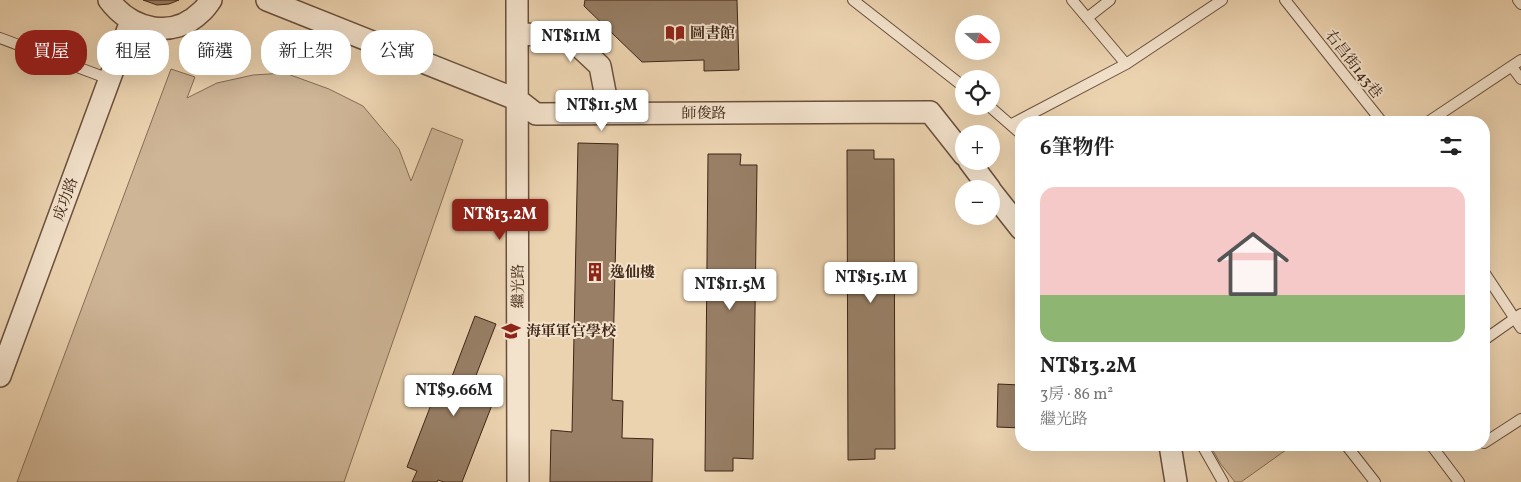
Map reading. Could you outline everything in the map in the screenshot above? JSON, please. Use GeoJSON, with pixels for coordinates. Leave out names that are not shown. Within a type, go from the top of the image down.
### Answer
{"type":"FeatureCollection","features":[{"type":"Feature","properties":{"kind":"street"},"geometry":{"type":"LineString","coordinates":[[109,0],[116,10],[131,21],[148,28],[167,28],[185,23],[201,13],[211,0]]}},
{"type":"Feature","properties":{"kind":"street","name":"師俊路"},"geometry":{"type":"LineString","coordinates":[[267,0],[518,100],[536,114],[930,112],[955,144]]}},
{"type":"Feature","properties":{"kind":"street","name":"繼光路"},"geometry":{"type":"LineString","coordinates":[[517,0],[518,482]]}},
{"type":"Feature","properties":{"kind":"street","name":"成功路"},"geometry":{"type":"LineString","coordinates":[[0,376],[131,21]]}},
{"type":"Feature","properties":{"kind":"street"},"geometry":{"type":"LineString","coordinates":[[517,33],[571,39],[600,66],[609,113]]}},
{"type":"Feature","properties":{"kind":"street"},"geometry":{"type":"LineString","coordinates":[[976,170],[983,180]]}},
{"type":"Feature","properties":{"kind":"street"},"geometry":{"type":"LineString","coordinates":[[1000,202],[1015,221]]}},
{"type":"Feature","properties":{"kind":"street"},"geometry":{"type":"LineString","coordinates":[[1171,451],[1176,482]]}},
{"type":"Feature","properties":{"kind":"lane"},"geometry":{"type":"LineString","coordinates":[[853,0],[955,80]]}},
{"type":"Feature","properties":{"kind":"lane"},"geometry":{"type":"LineString","coordinates":[[1072,0],[1126,64]]}},
{"type":"Feature","properties":{"kind":"lane"},"geometry":{"type":"LineString","coordinates":[[1087,18],[1110,0]]}},
{"type":"Feature","properties":{"kind":"lane"},"geometry":{"type":"LineString","coordinates":[[1027,116],[1126,64],[1222,0]]}},
{"type":"Feature","properties":{"kind":"lane","name":"右昌街143巷"},"geometry":{"type":"LineString","coordinates":[[1285,0],[1377,116]]}},
{"type":"Feature","properties":{"kind":"lane"},"geometry":{"type":"LineString","coordinates":[[1518,0],[1521,4]]}},
{"type":"Feature","properties":{"kind":"lane"},"geometry":{"type":"LineString","coordinates":[[0,38],[109,79]]}},
{"type":"Feature","properties":{"kind":"lane"},"geometry":{"type":"LineString","coordinates":[[1437,116],[1521,60]]}},
{"type":"Feature","properties":{"kind":"lane"},"geometry":{"type":"LineString","coordinates":[[1512,67],[1521,79]]}},
{"type":"Feature","properties":{"kind":"lane"},"geometry":{"type":"LineString","coordinates":[[1000,115],[1015,127]]}},
{"type":"Feature","properties":{"kind":"lane"},"geometry":{"type":"LineString","coordinates":[[1490,280],[1518,317],[1521,328]]}},
{"type":"Feature","properties":{"kind":"lane"},"geometry":{"type":"LineString","coordinates":[[1490,336],[1518,317]]}},
{"type":"Feature","properties":{"kind":"lane"},"geometry":{"type":"LineString","coordinates":[[1490,439],[1521,419]]}},
{"type":"Feature","properties":{"kind":"lane"},"geometry":{"type":"LineString","coordinates":[[1205,451],[1223,482]]}},
{"type":"Feature","properties":{"kind":"lane"},"geometry":{"type":"LineString","coordinates":[[1351,451],[1375,482]]}},
{"type":"Feature","properties":{"kind":"lane"},"geometry":{"type":"LineString","coordinates":[[1436,451],[1458,482]]}},
{"type":"Feature","properties":{"kind":"shaded area"},"geometry":{"type":"Polygon","coordinates":[[[171,69],[179,72],[179,75],[195,77],[187,98],[217,83],[253,75],[290,75],[329,89],[363,106],[399,149],[411,181],[432,128],[463,140],[344,482],[17,482],[171,69]]]}},
{"type":"Feature","properties":{"kind":"shaded area"},"geometry":{"type":"Polygon","coordinates":[[[1213,451],[1285,451],[1241,482],[1235,482],[1213,451]]]}},
{"type":"Feature","properties":{"kind":"building"},"geometry":{"type":"Polygon","coordinates":[[[143,0],[179,0],[169,4],[157,5],[143,0]]]}},
{"type":"Feature","properties":{"kind":"building","name":"圖書館"},"geometry":{"type":"Polygon","coordinates":[[[585,0],[737,0],[739,70],[704,71],[704,60],[642,62],[584,6],[585,0]]]}},
{"type":"Feature","properties":{"kind":"building","name":"逸仙樓"},"geometry":{"type":"Polygon","coordinates":[[[578,143],[618,144],[612,400],[623,401],[622,438],[653,439],[652,482],[550,482],[551,430],[572,432],[578,143]]]}},
{"type":"Feature","properties":{"kind":"building"},"geometry":{"type":"Polygon","coordinates":[[[847,150],[874,150],[874,159],[894,159],[895,449],[875,449],[875,459],[848,460],[847,150]]]}},
{"type":"Feature","properties":{"kind":"building"},"geometry":{"type":"Polygon","coordinates":[[[708,154],[741,154],[740,165],[757,165],[753,459],[733,458],[733,471],[705,471],[708,154]]]}},
{"type":"Feature","properties":{"kind":"building"},"geometry":{"type":"Polygon","coordinates":[[[475,316],[496,324],[468,396],[492,405],[462,482],[438,480],[437,482],[412,482],[417,471],[407,467],[439,384],[448,387],[475,316]]]}},
{"type":"Feature","properties":{"kind":"building"},"geometry":{"type":"Polygon","coordinates":[[[998,384],[1015,385],[1015,428],[997,427],[998,384]]]}},
{"type":"Feature","properties":{"kind":"place","name":"圖書館"},"geometry":{"type":"Point","coordinates":[675,33]}},
{"type":"Feature","properties":{"kind":"place","name":"逸仙樓"},"geometry":{"type":"Point","coordinates":[595,272]}},
{"type":"Feature","properties":{"kind":"place","name":"海軍軍官學校"},"geometry":{"type":"Point","coordinates":[511,331]}}]}
